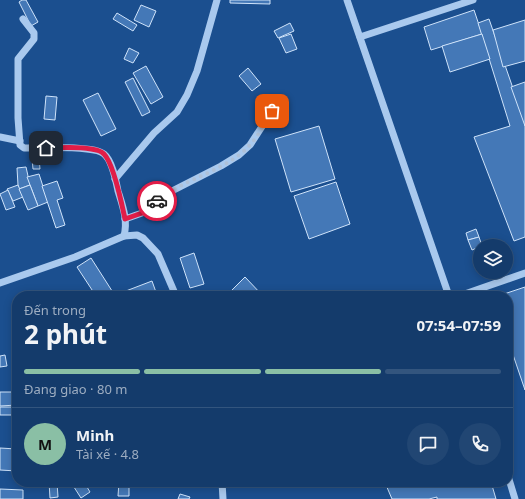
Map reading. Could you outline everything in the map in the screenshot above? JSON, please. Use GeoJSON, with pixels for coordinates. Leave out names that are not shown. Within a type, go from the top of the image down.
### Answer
{"type":"FeatureCollection","features":[{"type":"Feature","properties":{"kind":"street"},"geometry":{"type":"LineString","coordinates":[[115,179],[154,133],[177,112],[187,95],[197,71],[217,0]]}},
{"type":"Feature","properties":{"kind":"street"},"geometry":{"type":"LineString","coordinates":[[347,0],[447,291]]}},
{"type":"Feature","properties":{"kind":"street"},"geometry":{"type":"LineString","coordinates":[[360,37],[473,0]]}},
{"type":"Feature","properties":{"kind":"street"},"geometry":{"type":"LineString","coordinates":[[23,19],[34,33],[34,39],[18,59],[20,146],[24,148],[79,148],[98,150],[104,154],[115,179],[127,225],[124,236]]}},
{"type":"Feature","properties":{"kind":"street"},"geometry":{"type":"LineString","coordinates":[[125,219],[142,213],[170,192],[239,155],[250,145],[272,111]]}},
{"type":"Feature","properties":{"kind":"street"},"geometry":{"type":"LineString","coordinates":[[0,137],[20,141]]}},
{"type":"Feature","properties":{"kind":"street"},"geometry":{"type":"LineString","coordinates":[[0,283],[75,256],[124,236],[137,235],[143,238],[158,254],[174,291]]}},
{"type":"Feature","properties":{"kind":"street"},"geometry":{"type":"LineString","coordinates":[[473,291],[525,273]]}},
{"type":"Feature","properties":{"kind":"street"},"geometry":{"type":"LineString","coordinates":[[222,487],[223,499]]}},
{"type":"Feature","properties":{"kind":"street"},"geometry":{"type":"LineString","coordinates":[[511,487],[515,499]]}},
{"type":"Feature","properties":{"kind":"building"},"geometry":{"type":"Polygon","coordinates":[[[26,0],[38,22],[31,26],[19,2],[26,0]]]}},
{"type":"Feature","properties":{"kind":"building"},"geometry":{"type":"Polygon","coordinates":[[[230,0],[270,0],[270,4],[230,3],[230,0]]]}},
{"type":"Feature","properties":{"kind":"building"},"geometry":{"type":"Polygon","coordinates":[[[141,5],[156,11],[149,27],[134,20],[141,5]]]}},
{"type":"Feature","properties":{"kind":"building"},"geometry":{"type":"Polygon","coordinates":[[[474,10],[482,34],[431,50],[424,27],[474,10]]]}},
{"type":"Feature","properties":{"kind":"building"},"geometry":{"type":"Polygon","coordinates":[[[117,13],[137,25],[133,31],[113,19],[117,13]]]}},
{"type":"Feature","properties":{"kind":"building"},"geometry":{"type":"Polygon","coordinates":[[[489,19],[525,123],[525,237],[514,241],[474,137],[510,126],[478,23],[489,19]]]}},
{"type":"Feature","properties":{"kind":"building"},"geometry":{"type":"Polygon","coordinates":[[[525,20],[525,61],[503,67],[493,30],[525,20]]]}},
{"type":"Feature","properties":{"kind":"building"},"geometry":{"type":"Polygon","coordinates":[[[290,23],[294,31],[278,38],[274,31],[290,23]]]}},
{"type":"Feature","properties":{"kind":"building"},"geometry":{"type":"Polygon","coordinates":[[[291,34],[297,49],[286,53],[279,38],[291,34]]]}},
{"type":"Feature","properties":{"kind":"building"},"geometry":{"type":"Polygon","coordinates":[[[482,34],[490,59],[450,72],[442,46],[482,34]]]}},
{"type":"Feature","properties":{"kind":"building"},"geometry":{"type":"Polygon","coordinates":[[[129,48],[139,53],[133,63],[124,59],[129,48]]]}},
{"type":"Feature","properties":{"kind":"building"},"geometry":{"type":"Polygon","coordinates":[[[146,66],[163,97],[151,104],[133,73],[146,66]]]}},
{"type":"Feature","properties":{"kind":"building"},"geometry":{"type":"Polygon","coordinates":[[[248,68],[261,84],[252,91],[239,76],[248,68]]]}},
{"type":"Feature","properties":{"kind":"building"},"geometry":{"type":"Polygon","coordinates":[[[133,78],[150,112],[142,116],[125,82],[133,78]]]}},
{"type":"Feature","properties":{"kind":"building"},"geometry":{"type":"Polygon","coordinates":[[[525,82],[525,126],[511,87],[525,82]]]}},
{"type":"Feature","properties":{"kind":"building"},"geometry":{"type":"Polygon","coordinates":[[[98,93],[116,129],[101,136],[83,100],[98,93]]]}},
{"type":"Feature","properties":{"kind":"building"},"geometry":{"type":"Polygon","coordinates":[[[46,96],[57,97],[55,120],[44,119],[46,96]]]}},
{"type":"Feature","properties":{"kind":"building"},"geometry":{"type":"Polygon","coordinates":[[[319,126],[335,179],[291,192],[275,139],[319,126]]]}},
{"type":"Feature","properties":{"kind":"building"},"geometry":{"type":"Polygon","coordinates":[[[39,158],[40,169],[33,169],[32,159],[39,158]]]}},
{"type":"Feature","properties":{"kind":"building"},"geometry":{"type":"Polygon","coordinates":[[[26,167],[30,185],[19,189],[17,168],[26,167]]]}},
{"type":"Feature","properties":{"kind":"building"},"geometry":{"type":"Polygon","coordinates":[[[39,174],[48,202],[38,206],[27,177],[39,174]]]}},
{"type":"Feature","properties":{"kind":"building"},"geometry":{"type":"Polygon","coordinates":[[[57,181],[63,198],[57,200],[65,225],[56,228],[42,186],[57,181]]]}},
{"type":"Feature","properties":{"kind":"building"},"geometry":{"type":"Polygon","coordinates":[[[336,182],[350,224],[309,239],[294,196],[336,182]]]}},
{"type":"Feature","properties":{"kind":"building"},"geometry":{"type":"Polygon","coordinates":[[[18,185],[23,197],[13,201],[7,189],[18,185]]]}},
{"type":"Feature","properties":{"kind":"building"},"geometry":{"type":"Polygon","coordinates":[[[30,185],[38,206],[28,210],[19,189],[30,185]]]}},
{"type":"Feature","properties":{"kind":"building"},"geometry":{"type":"Polygon","coordinates":[[[8,190],[15,207],[6,210],[0,194],[8,190]]]}},
{"type":"Feature","properties":{"kind":"building"},"geometry":{"type":"Polygon","coordinates":[[[476,229],[479,237],[468,240],[466,233],[476,229]]]}},
{"type":"Feature","properties":{"kind":"building"},"geometry":{"type":"Polygon","coordinates":[[[479,237],[480,239],[473,239],[472,250],[468,240],[479,237]]]}},
{"type":"Feature","properties":{"kind":"building"},"geometry":{"type":"Polygon","coordinates":[[[194,253],[204,284],[190,288],[180,258],[194,253]]]}},
{"type":"Feature","properties":{"kind":"building"},"geometry":{"type":"Polygon","coordinates":[[[91,258],[112,291],[93,291],[77,267],[91,258]]]}},
{"type":"Feature","properties":{"kind":"building"},"geometry":{"type":"Polygon","coordinates":[[[245,277],[258,291],[231,291],[245,277]]]}},
{"type":"Feature","properties":{"kind":"building"},"geometry":{"type":"Polygon","coordinates":[[[152,281],[156,291],[126,291],[152,281]]]}},
{"type":"Feature","properties":{"kind":"building"},"geometry":{"type":"Polygon","coordinates":[[[525,287],[525,390],[513,355],[513,291],[525,287]]]}},
{"type":"Feature","properties":{"kind":"building"},"geometry":{"type":"Polygon","coordinates":[[[5,355],[7,366],[0,367],[0,356],[5,355]]]}},
{"type":"Feature","properties":{"kind":"building"},"geometry":{"type":"Polygon","coordinates":[[[0,392],[12,392],[12,405],[0,406],[0,392]]]}},
{"type":"Feature","properties":{"kind":"building"},"geometry":{"type":"Polygon","coordinates":[[[0,407],[12,407],[12,415],[0,415],[0,407]]]}},
{"type":"Feature","properties":{"kind":"building"},"geometry":{"type":"Polygon","coordinates":[[[0,448],[12,449],[12,471],[0,470],[0,448]]]}},
{"type":"Feature","properties":{"kind":"building"},"geometry":{"type":"Polygon","coordinates":[[[49,487],[57,487],[58,497],[50,498],[49,487]]]}},
{"type":"Feature","properties":{"kind":"building"},"geometry":{"type":"Polygon","coordinates":[[[74,487],[87,487],[90,492],[81,498],[74,487]]]}},
{"type":"Feature","properties":{"kind":"building"},"geometry":{"type":"Polygon","coordinates":[[[119,487],[129,487],[129,496],[118,496],[119,487]]]}},
{"type":"Feature","properties":{"kind":"building"},"geometry":{"type":"Polygon","coordinates":[[[387,487],[492,487],[496,499],[437,499],[437,497],[429,499],[392,499],[387,487]]]}},
{"type":"Feature","properties":{"kind":"building"},"geometry":{"type":"Polygon","coordinates":[[[0,489],[23,490],[23,499],[0,499],[0,489]]]}},
{"type":"Feature","properties":{"kind":"building"},"geometry":{"type":"Polygon","coordinates":[[[180,494],[190,497],[189,499],[178,499],[180,494]]]}},
{"type":"Feature","properties":{"kind":"way so far"},"geometry":{"type":"LineString","coordinates":[[157,201],[170,192],[239,155],[250,145],[266,123],[272,111]]}},
{"type":"Feature","properties":{"kind":"route"},"geometry":{"type":"LineString","coordinates":[[46,148],[79,148],[98,150],[104,154],[112,170],[125,219],[142,213],[157,201]]}}]}
